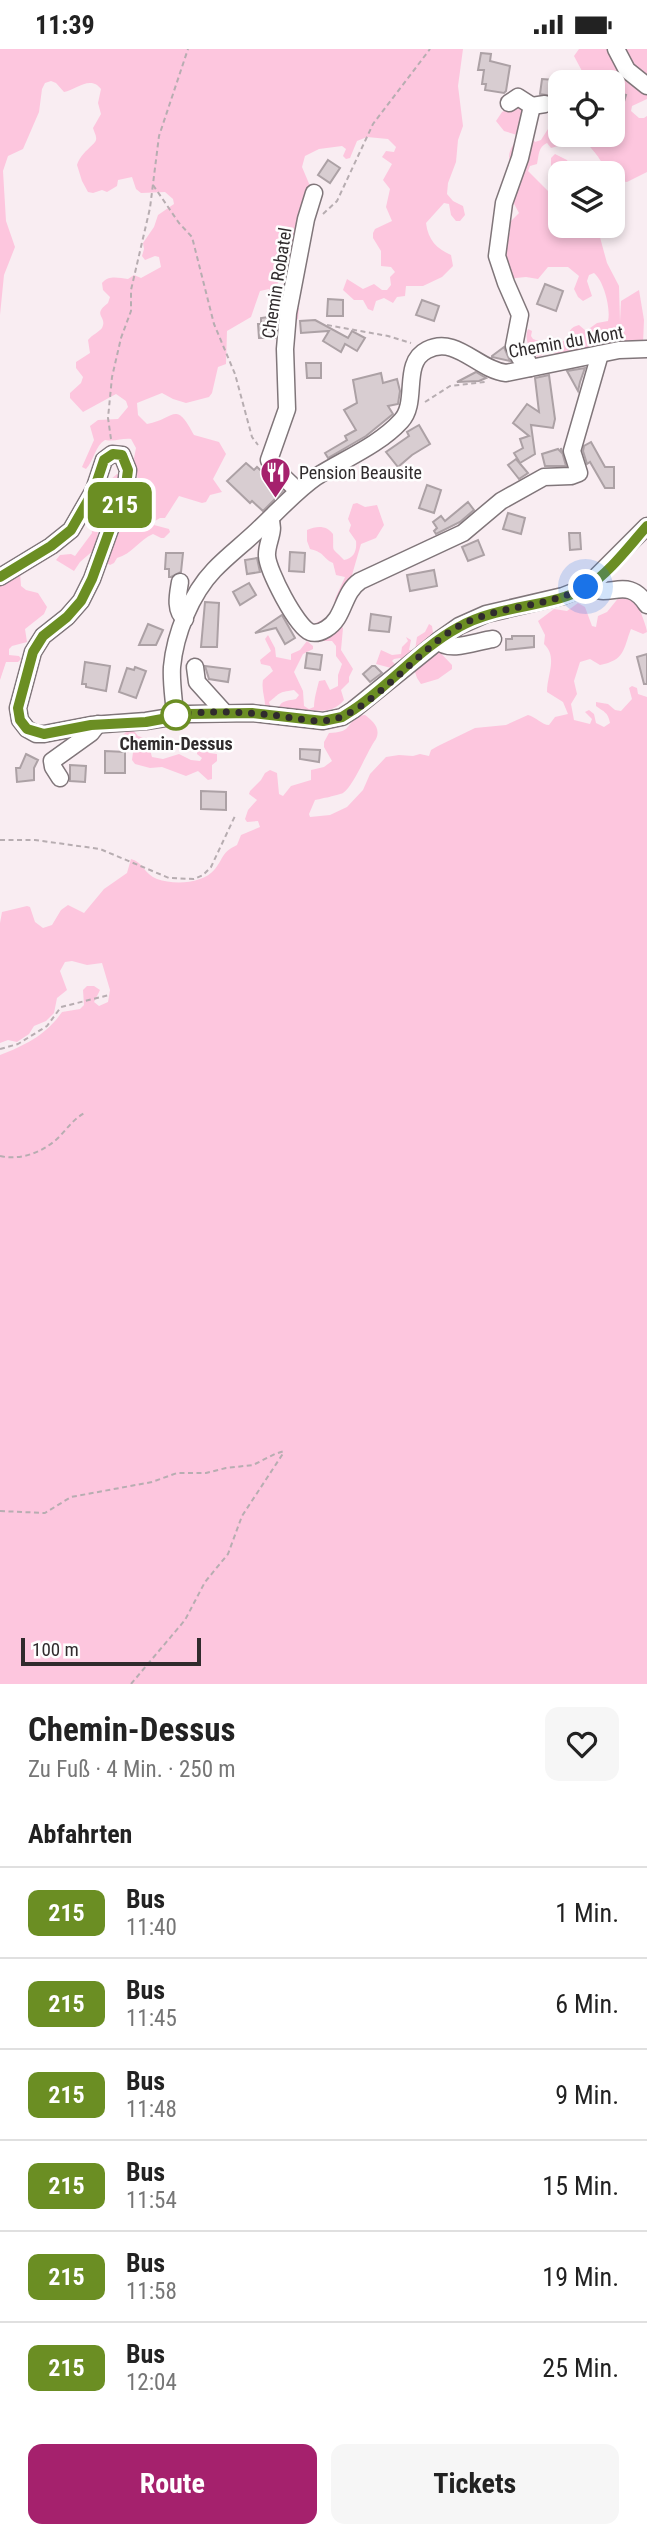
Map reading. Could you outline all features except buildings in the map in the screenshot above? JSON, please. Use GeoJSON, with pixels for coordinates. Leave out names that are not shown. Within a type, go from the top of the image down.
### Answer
{"type":"FeatureCollection","features":[{"type":"Feature","properties":{"kind":"street"},"geometry":{"type":"LineString","coordinates":[[616,49],[627,71],[647,86]]}},
{"type":"Feature","properties":{"kind":"street"},"geometry":{"type":"LineString","coordinates":[[509,103],[518,97],[538,105],[504,203],[497,256],[520,315],[514,346],[520,358],[528,362],[530,368]]}},
{"type":"Feature","properties":{"kind":"street","name":"Chemin Robatel"},"geometry":{"type":"LineString","coordinates":[[269,460],[288,408],[285,349],[288,313],[306,219],[314,193]]}},
{"type":"Feature","properties":{"kind":"street","name":"Chemin du Mont"},"geometry":{"type":"LineString","coordinates":[[425,351],[437,346],[450,347],[500,372],[620,350],[647,349]]}},
{"type":"Feature","properties":{"kind":"street"},"geometry":{"type":"LineString","coordinates":[[175,715],[173,663],[185,618],[212,571],[298,491],[385,435],[402,421],[408,410],[414,364],[416,358],[425,351]]}},
{"type":"Feature","properties":{"kind":"street"},"geometry":{"type":"LineString","coordinates":[[270,519],[273,526],[267,556],[272,571],[301,625],[317,633],[325,630],[336,621],[348,593],[356,585],[463,533],[501,501],[534,482],[554,475],[571,476],[579,473],[572,451],[600,354]]}},
{"type":"Feature","properties":{"kind":"street"},"geometry":{"type":"LineString","coordinates":[[0,577],[51,546],[71,530],[94,490],[104,460],[114,454],[122,455],[128,477],[104,547],[81,601],[38,643],[24,680],[18,708],[23,725],[36,734],[98,725],[146,722],[175,715],[225,713],[315,721],[342,717],[459,627],[486,614],[563,596],[587,586],[647,526]]}},
{"type":"Feature","properties":{"kind":"street"},"geometry":{"type":"LineString","coordinates":[[269,460],[298,491]]}},
{"type":"Feature","properties":{"kind":"street"},"geometry":{"type":"LineString","coordinates":[[180,582],[177,603],[180,614],[185,618]]}},
{"type":"Feature","properties":{"kind":"street"},"geometry":{"type":"LineString","coordinates":[[587,586],[599,591],[629,589],[642,597],[647,605]]}},
{"type":"Feature","properties":{"kind":"street"},"geometry":{"type":"LineString","coordinates":[[438,641],[444,646],[451,646],[493,639]]}},
{"type":"Feature","properties":{"kind":"street"},"geometry":{"type":"LineString","coordinates":[[195,667],[195,678],[225,713]]}},
{"type":"Feature","properties":{"kind":"street"},"geometry":{"type":"LineString","coordinates":[[60,778],[52,761],[98,725]]}},
{"type":"Feature","properties":{"kind":"path"},"geometry":{"type":"LineString","coordinates":[[114,454],[108,418],[112,377],[121,338],[131,311],[131,290],[150,208],[159,137],[188,49]]}},
{"type":"Feature","properties":{"kind":"path"},"geometry":{"type":"LineString","coordinates":[[323,214],[337,201],[373,124],[430,49]]}},
{"type":"Feature","properties":{"kind":"path"},"geometry":{"type":"LineString","coordinates":[[153,184],[179,223],[192,237],[214,324],[235,374],[252,437],[269,460]]}},
{"type":"Feature","properties":{"kind":"path"},"geometry":{"type":"LineString","coordinates":[[327,325],[388,336],[410,342],[425,351]]}},
{"type":"Feature","properties":{"kind":"path"},"geometry":{"type":"LineString","coordinates":[[408,410],[450,386],[479,384],[493,379],[500,372]]}},
{"type":"Feature","properties":{"kind":"path"},"geometry":{"type":"LineString","coordinates":[[0,840],[35,840],[100,849],[160,875],[182,880],[194,879],[211,867],[235,816]]}},
{"type":"Feature","properties":{"kind":"path"},"geometry":{"type":"LineString","coordinates":[[0,1049],[18,1044],[47,1025],[61,1007],[109,995]]}},
{"type":"Feature","properties":{"kind":"path"},"geometry":{"type":"LineString","coordinates":[[0,1156],[18,1157],[39,1150],[56,1139],[72,1121],[86,1112]]}},
{"type":"Feature","properties":{"kind":"path"},"geometry":{"type":"LineString","coordinates":[[0,1511],[45,1513],[71,1497],[152,1482],[177,1473],[206,1473],[253,1465],[284,1451],[242,1516],[228,1554],[205,1582],[185,1620],[131,1684]]}},
{"type":"Feature","properties":{"kind":"shaded area"},"geometry":{"type":"Polygon","coordinates":[[[0,49],[463,49],[458,86],[463,126],[447,194],[463,206],[465,215],[460,221],[456,221],[451,215],[449,204],[444,203],[426,223],[431,239],[437,247],[451,255],[453,266],[442,277],[423,286],[406,286],[405,296],[397,297],[393,303],[384,298],[376,301],[373,311],[368,309],[363,300],[354,300],[343,290],[347,279],[363,289],[374,284],[387,290],[391,285],[390,277],[395,272],[391,267],[381,266],[381,251],[373,233],[375,229],[392,221],[386,207],[390,189],[383,180],[392,164],[382,157],[386,151],[394,152],[396,147],[388,139],[367,137],[357,141],[350,158],[343,156],[346,149],[342,146],[319,149],[305,156],[302,167],[310,186],[299,210],[291,278],[281,278],[276,286],[287,294],[291,306],[299,308],[298,319],[293,323],[269,289],[260,291],[251,317],[227,331],[226,364],[218,367],[209,397],[186,403],[162,393],[137,403],[138,415],[147,424],[178,414],[183,417],[194,435],[219,442],[226,454],[213,479],[222,492],[210,495],[206,502],[202,503],[179,496],[165,518],[155,521],[154,525],[169,529],[170,532],[164,538],[153,534],[110,565],[107,563],[112,543],[107,522],[102,522],[99,526],[95,549],[74,571],[56,560],[60,555],[75,556],[92,533],[90,515],[103,486],[117,474],[120,475],[114,497],[115,518],[125,518],[138,481],[134,458],[136,448],[131,439],[105,440],[86,469],[82,467],[94,440],[90,426],[98,420],[118,419],[128,407],[126,401],[116,394],[83,412],[70,398],[70,393],[81,383],[83,377],[76,368],[76,362],[90,353],[88,340],[102,328],[100,313],[110,297],[103,290],[102,283],[111,278],[128,279],[134,275],[141,278],[161,267],[159,257],[145,260],[142,256],[143,243],[154,227],[158,215],[174,204],[173,199],[165,192],[141,193],[136,189],[132,177],[118,180],[117,186],[107,192],[88,192],[77,165],[81,156],[96,140],[93,128],[101,114],[98,103],[101,89],[88,83],[64,92],[56,83],[45,83],[39,112],[23,149],[8,156],[3,171],[6,221],[15,247],[4,275],[0,315],[0,49]]]}},
{"type":"Feature","properties":{"kind":"shaded area"},"geometry":{"type":"Polygon","coordinates":[[[579,49],[617,49],[623,70],[581,70],[574,56],[579,49]]]}},
{"type":"Feature","properties":{"kind":"shaded area"},"geometry":{"type":"Polygon","coordinates":[[[620,49],[647,49],[647,74],[637,71],[620,49]]]}},
{"type":"Feature","properties":{"kind":"shaded area"},"geometry":{"type":"Polygon","coordinates":[[[625,79],[647,89],[647,99],[632,106],[631,111],[639,118],[647,116],[647,172],[625,182],[625,161],[600,161],[591,148],[625,147],[625,79]]]}},
{"type":"Feature","properties":{"kind":"shaded area"},"geometry":{"type":"Polygon","coordinates":[[[516,105],[526,108],[530,134],[535,142],[541,140],[548,129],[548,144],[542,147],[537,164],[530,166],[528,171],[548,191],[548,238],[600,238],[607,263],[619,286],[620,322],[621,301],[639,290],[644,320],[643,343],[623,343],[620,326],[612,335],[612,345],[603,341],[599,347],[561,355],[550,352],[537,357],[530,348],[527,340],[528,329],[532,331],[533,339],[544,343],[549,338],[558,343],[566,340],[570,330],[576,326],[579,325],[586,331],[597,323],[608,321],[608,310],[604,289],[594,273],[589,275],[587,281],[592,296],[583,301],[574,289],[579,276],[568,267],[548,267],[538,279],[505,279],[491,247],[510,233],[508,224],[519,213],[512,200],[523,174],[509,158],[510,150],[517,142],[517,135],[504,131],[496,121],[502,112],[516,105]]]}},
{"type":"Feature","properties":{"kind":"shaded area"},"geometry":{"type":"Polygon","coordinates":[[[555,154],[567,161],[551,161],[555,154]]]}},
{"type":"Feature","properties":{"kind":"shaded area"},"geometry":{"type":"Polygon","coordinates":[[[353,504],[365,507],[377,505],[384,525],[376,538],[361,544],[338,623],[343,628],[341,650],[353,669],[349,682],[341,690],[344,700],[338,706],[323,711],[283,710],[279,707],[282,703],[296,699],[299,695],[294,690],[280,693],[269,702],[271,708],[265,710],[263,680],[273,671],[270,666],[261,664],[260,660],[271,651],[265,639],[268,635],[275,648],[276,657],[291,660],[291,654],[300,650],[307,641],[313,646],[313,649],[303,654],[294,672],[303,691],[304,706],[309,709],[314,707],[319,681],[325,680],[330,690],[338,686],[342,664],[336,656],[336,646],[332,641],[322,641],[312,625],[330,616],[345,577],[336,575],[333,563],[319,552],[310,549],[307,530],[318,527],[327,529],[333,534],[335,551],[344,560],[350,558],[355,551],[356,541],[349,531],[351,525],[348,519],[353,504]]]}},
{"type":"Feature","properties":{"kind":"shaded area"},"geometry":{"type":"Polygon","coordinates":[[[0,569],[20,573],[21,586],[38,593],[47,607],[44,614],[25,629],[27,642],[9,649],[9,655],[19,656],[21,659],[18,662],[6,662],[0,680],[0,569]]]}},
{"type":"Feature","properties":{"kind":"shaded area"},"geometry":{"type":"Polygon","coordinates":[[[620,596],[636,599],[647,632],[643,634],[631,629],[622,653],[608,663],[600,665],[590,659],[580,662],[574,681],[577,694],[571,704],[574,720],[590,724],[592,719],[585,712],[589,710],[594,714],[596,723],[604,727],[610,723],[609,719],[596,706],[596,702],[608,704],[621,711],[632,699],[629,688],[632,686],[637,688],[638,694],[647,697],[647,1684],[0,1684],[0,1055],[35,1038],[62,1012],[80,1009],[84,1005],[83,990],[87,986],[100,990],[94,1002],[99,1006],[108,1002],[110,990],[102,963],[87,965],[65,962],[60,971],[67,990],[57,998],[54,1013],[46,1021],[34,1026],[29,1034],[17,1042],[8,1040],[0,1043],[2,912],[30,907],[35,922],[43,928],[52,925],[61,910],[68,905],[84,913],[104,889],[127,873],[131,859],[153,877],[164,881],[188,882],[203,878],[237,845],[241,835],[260,827],[258,821],[247,822],[245,819],[248,810],[257,800],[249,794],[250,791],[265,773],[270,770],[277,773],[279,794],[283,796],[291,786],[311,780],[311,770],[324,767],[332,761],[324,747],[329,733],[346,729],[357,716],[365,715],[373,722],[378,731],[376,739],[347,789],[341,794],[315,800],[310,817],[330,815],[347,807],[363,790],[370,774],[386,757],[420,754],[429,756],[431,750],[475,728],[506,725],[528,715],[549,725],[555,717],[568,714],[563,702],[547,692],[551,660],[544,644],[545,635],[538,621],[554,609],[567,611],[578,603],[585,607],[592,626],[596,627],[598,616],[607,612],[620,596]]]}},
{"type":"Feature","properties":{"kind":"shaded area"},"geometry":{"type":"Polygon","coordinates":[[[429,624],[433,633],[428,640],[452,665],[452,669],[438,679],[421,684],[413,666],[400,658],[392,661],[395,664],[391,668],[376,664],[381,650],[392,655],[401,654],[402,647],[408,641],[406,637],[411,640],[409,650],[415,650],[417,637],[425,632],[429,624]]]}},
{"type":"Feature","properties":{"kind":"shaded area"},"geometry":{"type":"Polygon","coordinates":[[[127,731],[134,731],[138,736],[147,739],[152,757],[163,759],[179,754],[200,761],[202,758],[197,754],[197,749],[200,747],[209,753],[217,754],[217,761],[212,765],[212,779],[208,780],[198,771],[186,776],[162,767],[150,768],[135,764],[132,760],[134,745],[121,737],[127,731]]]}},
{"type":"Feature","properties":{"kind":"bus line","name":"215"},"geometry":{"type":"LineString","coordinates":[[0,577],[63,538],[86,507],[104,460],[113,454],[122,455],[128,477],[92,579],[81,601],[67,617],[43,636],[33,652],[18,708],[23,725],[31,732],[44,734],[91,725],[151,721],[182,714],[234,712],[323,721],[342,717],[353,710],[442,638],[466,623],[493,612],[563,596],[586,587],[647,526]]}},
{"type":"Feature","properties":{"kind":"place","name":"Pension Beausite"},"geometry":{"type":"Point","coordinates":[276,500]}},
{"type":"Feature","properties":{"kind":"place","name":"Chemin-Dessus"},"geometry":{"type":"Point","coordinates":[176,715]}},
{"type":"Feature","properties":{"kind":"route"},"geometry":{"type":"LineString","coordinates":[[176,715],[244,713],[310,721],[342,717],[450,632],[472,620],[486,614],[563,596],[586,587]]}}]}
